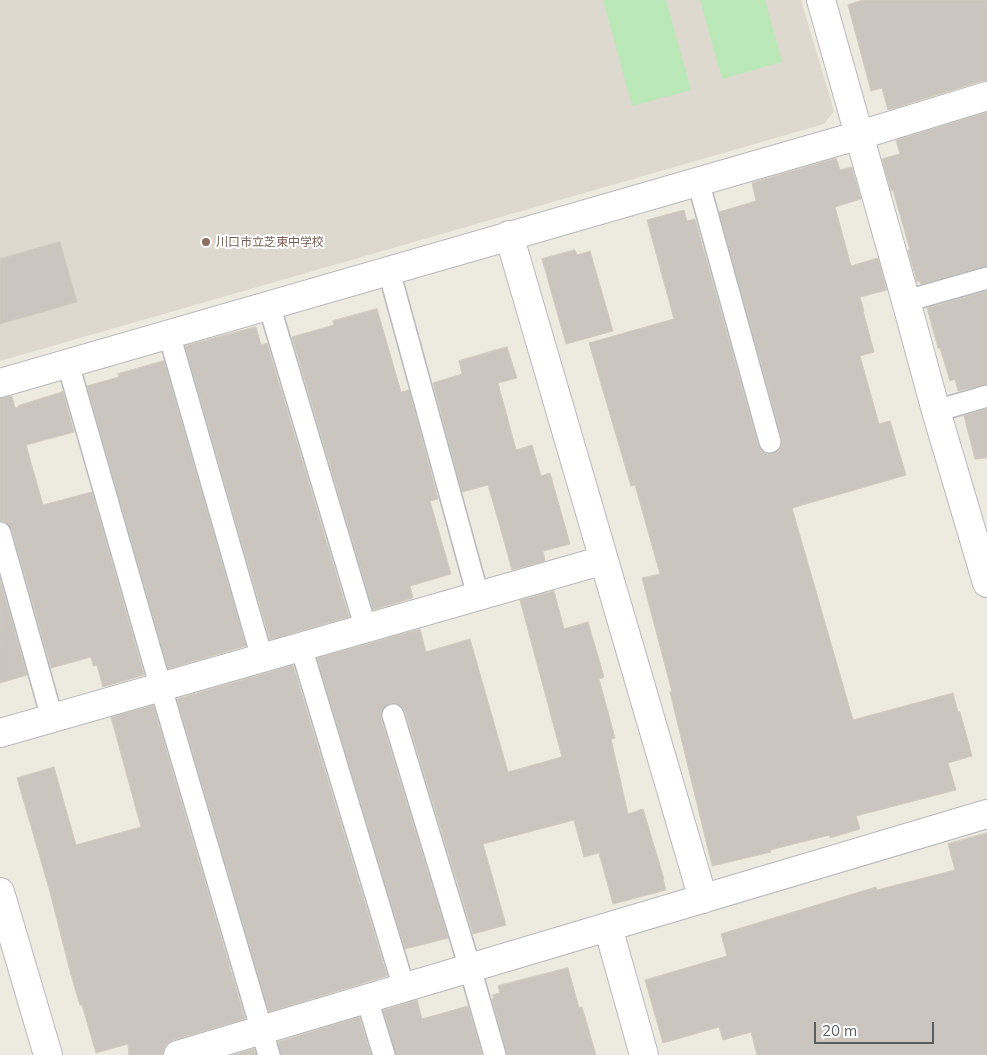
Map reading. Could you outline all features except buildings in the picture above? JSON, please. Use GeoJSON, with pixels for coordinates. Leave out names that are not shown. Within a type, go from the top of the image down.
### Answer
{"type":"FeatureCollection","features":[{"type":"Feature","properties":{"kind":"street"},"geometry":{"type":"LineString","coordinates":[[821,0],[936,411],[987,583]]}},
{"type":"Feature","properties":{"kind":"street"},"geometry":{"type":"LineString","coordinates":[[0,383],[860,135],[987,96]]}},
{"type":"Feature","properties":{"kind":"street"},"geometry":{"type":"LineString","coordinates":[[509,235],[703,899]]}},
{"type":"Feature","properties":{"kind":"street"},"geometry":{"type":"LineString","coordinates":[[0,733],[604,560]]}},
{"type":"Feature","properties":{"kind":"street"},"geometry":{"type":"LineString","coordinates":[[178,1055],[266,1042],[367,999],[987,814]]}},
{"type":"Feature","properties":{"kind":"street"},"geometry":{"type":"LineString","coordinates":[[0,892],[48,1055]]}},
{"type":"Feature","properties":{"kind":"street"},"geometry":{"type":"LineString","coordinates":[[608,927],[644,1055]]}},
{"type":"Feature","properties":{"kind":"lane"},"geometry":{"type":"LineString","coordinates":[[698,181],[770,442]]}},
{"type":"Feature","properties":{"kind":"lane"},"geometry":{"type":"LineString","coordinates":[[389,271],[478,596]]}},
{"type":"Feature","properties":{"kind":"lane"},"geometry":{"type":"LineString","coordinates":[[906,301],[987,278]]}},
{"type":"Feature","properties":{"kind":"lane"},"geometry":{"type":"LineString","coordinates":[[269,305],[366,629]]}},
{"type":"Feature","properties":{"kind":"lane"},"geometry":{"type":"LineString","coordinates":[[169,334],[262,658]]}},
{"type":"Feature","properties":{"kind":"lane"},"geometry":{"type":"LineString","coordinates":[[68,364],[161,688],[266,1042]]}},
{"type":"Feature","properties":{"kind":"lane"},"geometry":{"type":"LineString","coordinates":[[936,411],[987,396]]}},
{"type":"Feature","properties":{"kind":"lane"},"geometry":{"type":"LineString","coordinates":[[0,533],[52,718]]}},
{"type":"Feature","properties":{"kind":"lane"},"geometry":{"type":"LineString","coordinates":[[301,647],[404,988]]}},
{"type":"Feature","properties":{"kind":"lane"},"geometry":{"type":"LineString","coordinates":[[393,715],[495,1055]]}},
{"type":"Feature","properties":{"kind":"lane"},"geometry":{"type":"LineString","coordinates":[[367,999],[384,1055]]}},
{"type":"Feature","properties":{"kind":"shaded area","name":"川口市立芝東中学校"},"geometry":{"type":"Polygon","coordinates":[[[0,0],[801,0],[834,111],[824,124],[0,361],[0,0]]]}},
{"type":"Feature","properties":{"kind":"green space"},"geometry":{"type":"Polygon","coordinates":[[[603,0],[666,0],[691,90],[632,106],[603,0]]]}},
{"type":"Feature","properties":{"kind":"green space"},"geometry":{"type":"Polygon","coordinates":[[[700,0],[765,0],[782,62],[722,79],[700,0]]]}},
{"type":"Feature","properties":{"kind":"place","name":"川口市立芝東中学校"},"geometry":{"type":"Point","coordinates":[206,242]}}]}
